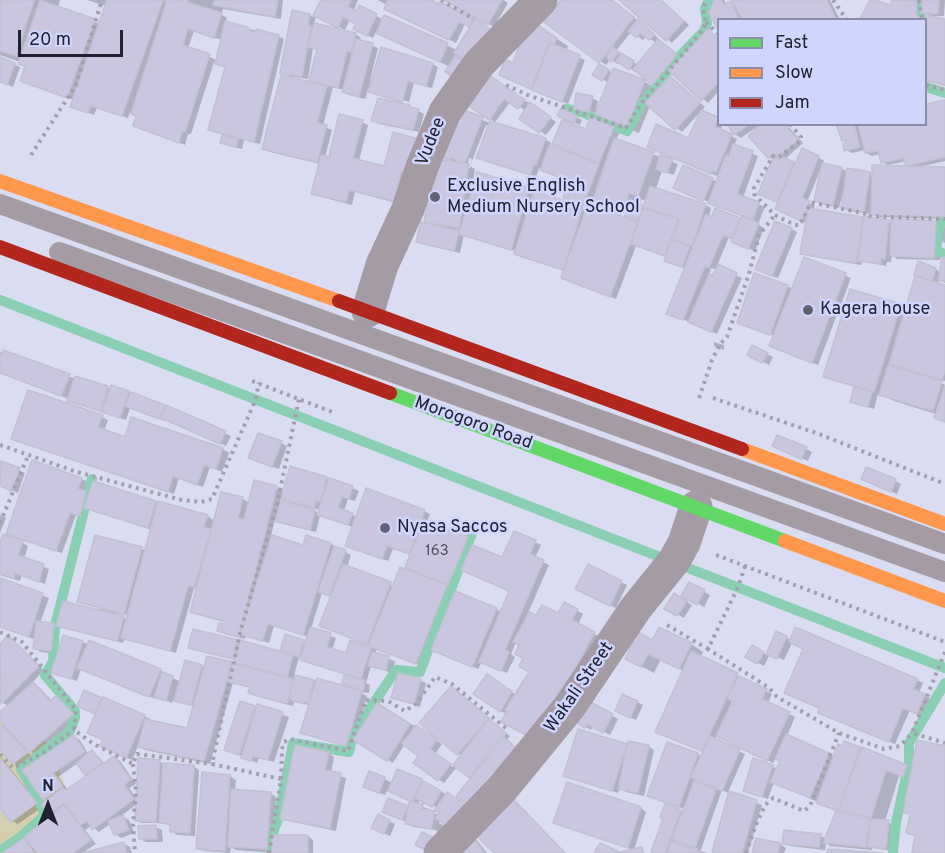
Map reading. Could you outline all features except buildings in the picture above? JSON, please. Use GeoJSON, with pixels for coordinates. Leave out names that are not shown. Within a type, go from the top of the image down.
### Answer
{"type":"FeatureCollection","features":[{"type":"Feature","properties":{"kind":"highway"},"geometry":{"type":"LineString","coordinates":[[0,181],[368,311],[945,524]]}},
{"type":"Feature","properties":{"kind":"highway","name":"Morogoro Road"},"geometry":{"type":"LineString","coordinates":[[0,248],[945,601]]}},
{"type":"Feature","properties":{"kind":"street","name":"Vudee"},"geometry":{"type":"LineString","coordinates":[[368,311],[382,265],[408,209],[445,112],[479,64],[541,0]]}},
{"type":"Feature","properties":{"kind":"street","name":"Wakali Street"},"geometry":{"type":"LineString","coordinates":[[440,853],[502,789],[570,706],[636,608],[674,561],[684,543],[696,507]]}},
{"type":"Feature","properties":{"kind":"lane"},"geometry":{"type":"LineString","coordinates":[[0,204],[945,544]]}},
{"type":"Feature","properties":{"kind":"lane","name":"Morogoro Road"},"geometry":{"type":"LineString","coordinates":[[0,231],[945,572]]}},
{"type":"Feature","properties":{"kind":"path"},"geometry":{"type":"LineString","coordinates":[[17,188],[35,145],[76,85],[102,0]]}},
{"type":"Feature","properties":{"kind":"path"},"geometry":{"type":"LineString","coordinates":[[706,0],[703,10],[706,22],[717,33]]}},
{"type":"Feature","properties":{"kind":"path"},"geometry":{"type":"LineString","coordinates":[[833,0],[846,18]]}},
{"type":"Feature","properties":{"kind":"path"},"geometry":{"type":"LineString","coordinates":[[919,0],[922,18]]}},
{"type":"Feature","properties":{"kind":"path"},"geometry":{"type":"LineString","coordinates":[[479,64],[507,85],[530,96],[589,114],[624,128],[628,126],[640,105],[703,30],[706,22]]}},
{"type":"Feature","properties":{"kind":"path"},"geometry":{"type":"LineString","coordinates":[[927,85],[945,90]]}},
{"type":"Feature","properties":{"kind":"path"},"geometry":{"type":"LineString","coordinates":[[792,126],[801,140],[778,158],[773,156],[754,188],[754,194],[775,215],[795,225],[800,225],[810,204],[814,203],[867,214],[867,216],[945,219]]}},
{"type":"Feature","properties":{"kind":"path"},"geometry":{"type":"LineString","coordinates":[[687,428],[712,360],[720,344],[727,337],[749,274],[759,234],[775,215]]}},
{"type":"Feature","properties":{"kind":"path"},"geometry":{"type":"LineString","coordinates":[[0,445],[28,456],[182,500],[201,502],[212,499],[255,401],[258,384],[275,351]]}},
{"type":"Feature","properties":{"kind":"path"},"geometry":{"type":"LineString","coordinates":[[212,764],[240,633],[278,500],[299,399]]}},
{"type":"Feature","properties":{"kind":"path"},"geometry":{"type":"LineString","coordinates":[[0,523],[28,456]]}},
{"type":"Feature","properties":{"kind":"path"},"geometry":{"type":"LineString","coordinates":[[708,649],[745,566]]}},
{"type":"Feature","properties":{"kind":"path"},"geometry":{"type":"LineString","coordinates":[[636,608],[708,649],[768,687],[777,697],[839,733],[884,749],[900,746],[912,733],[945,652]]}},
{"type":"Feature","properties":{"kind":"path"},"geometry":{"type":"LineString","coordinates":[[0,632],[22,642],[76,710],[74,730],[40,754],[13,768],[0,754]]}},
{"type":"Feature","properties":{"kind":"path"},"geometry":{"type":"LineString","coordinates":[[269,853],[281,779],[284,742],[290,739],[348,751],[366,700],[388,701],[405,711],[416,704],[435,677],[452,684],[535,750]]}},
{"type":"Feature","properties":{"kind":"path"},"geometry":{"type":"LineString","coordinates":[[74,730],[94,744],[133,764]]}},
{"type":"Feature","properties":{"kind":"path"},"geometry":{"type":"LineString","coordinates":[[746,853],[765,805],[773,798],[804,811],[810,806],[839,733]]}},
{"type":"Feature","properties":{"kind":"path"},"geometry":{"type":"LineString","coordinates":[[912,733],[945,743]]}},
{"type":"Feature","properties":{"kind":"path"},"geometry":{"type":"LineString","coordinates":[[135,853],[133,824],[136,791],[133,764],[137,754],[212,764],[281,779]]}},
{"type":"Feature","properties":{"kind":"shaded area"},"geometry":{"type":"Polygon","coordinates":[[[0,709],[51,746],[70,802],[62,853],[0,853],[0,709]]]}},
{"type":"Feature","properties":{"kind":"waterway"},"geometry":{"type":"LineString","coordinates":[[566,109],[581,112],[627,131],[642,104],[678,58],[704,31],[707,23],[705,8],[709,0]]}},
{"type":"Feature","properties":{"kind":"waterway"},"geometry":{"type":"LineString","coordinates":[[917,0],[921,18]]}},
{"type":"Feature","properties":{"kind":"waterway"},"geometry":{"type":"LineString","coordinates":[[927,87],[945,93]]}},
{"type":"Feature","properties":{"kind":"waterway"},"geometry":{"type":"LineString","coordinates":[[945,221],[941,222],[939,228],[936,251],[945,254]]}},
{"type":"Feature","properties":{"kind":"waterway"},"geometry":{"type":"LineString","coordinates":[[0,300],[945,668]]}},
{"type":"Feature","properties":{"kind":"waterway"},"geometry":{"type":"LineString","coordinates":[[0,851],[23,835],[45,815],[21,769],[69,732],[75,718],[75,711],[45,675],[53,661],[55,626],[92,479]]}},
{"type":"Feature","properties":{"kind":"waterway"},"geometry":{"type":"LineString","coordinates":[[271,853],[272,835],[278,820],[293,743],[349,752],[352,740],[369,710],[396,670],[420,672],[471,536]]}},
{"type":"Feature","properties":{"kind":"waterway"},"geometry":{"type":"LineString","coordinates":[[893,853],[896,822],[909,763],[909,743],[945,683]]}},
{"type":"Feature","properties":{"kind":"traffic: fast"},"geometry":{"type":"LineString","coordinates":[[390,393],[785,541]]}},
{"type":"Feature","properties":{"kind":"traffic: slow"},"geometry":{"type":"LineString","coordinates":[[0,181],[339,301]]}},
{"type":"Feature","properties":{"kind":"traffic: slow"},"geometry":{"type":"LineString","coordinates":[[742,449],[945,524]]}},
{"type":"Feature","properties":{"kind":"traffic: slow"},"geometry":{"type":"LineString","coordinates":[[785,541],[945,601]]}},
{"type":"Feature","properties":{"kind":"traffic: jam"},"geometry":{"type":"LineString","coordinates":[[0,247],[390,393]]}},
{"type":"Feature","properties":{"kind":"traffic: jam"},"geometry":{"type":"LineString","coordinates":[[339,301],[742,449]]}},
{"type":"Feature","properties":{"kind":"place","name":"Exclusive English Medium Nursery School"},"geometry":{"type":"Point","coordinates":[435,197]}},
{"type":"Feature","properties":{"kind":"place","name":"Kagera house"},"geometry":{"type":"Point","coordinates":[808,310]}},
{"type":"Feature","properties":{"kind":"place","name":"Nyasa Saccos"},"geometry":{"type":"Point","coordinates":[385,528]}}]}
